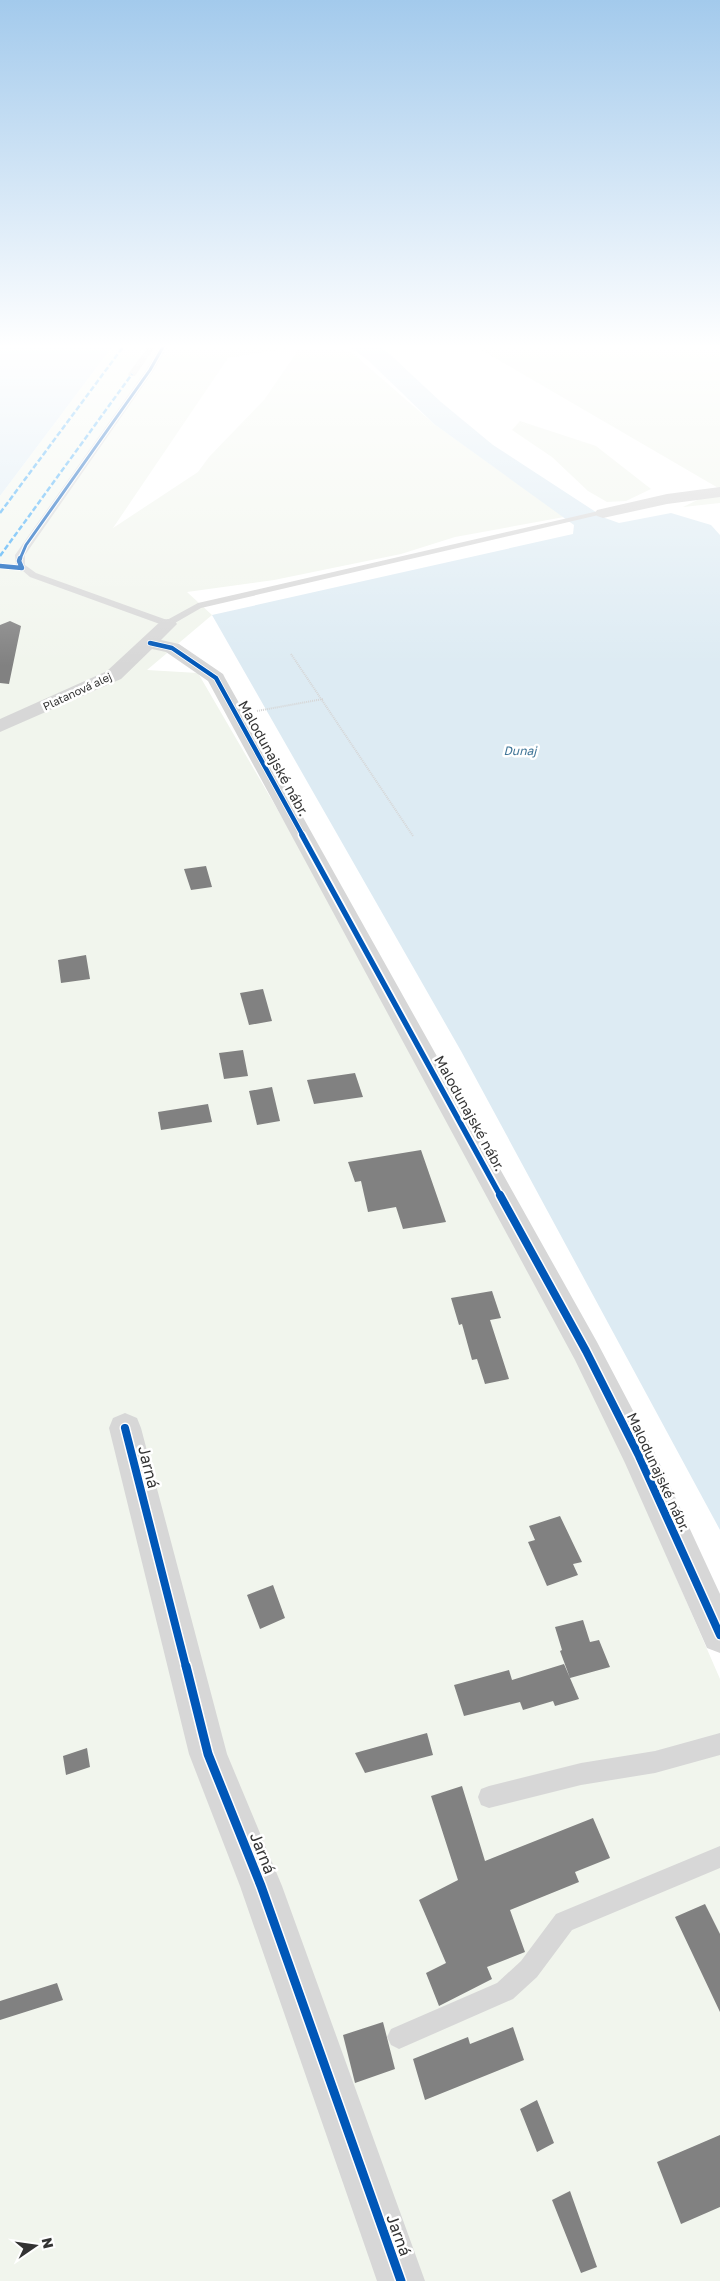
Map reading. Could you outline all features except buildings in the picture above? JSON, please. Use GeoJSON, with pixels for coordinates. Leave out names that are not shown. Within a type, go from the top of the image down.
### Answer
{"type":"FeatureCollection","features":[{"type":"Feature","properties":{"kind":"street"},"geometry":{"type":"LineString","coordinates":[[603,513],[668,499],[720,492]]}},
{"type":"Feature","properties":{"kind":"street","name":"Platanová alej"},"geometry":{"type":"LineString","coordinates":[[0,726],[114,675],[159,633]]}},
{"type":"Feature","properties":{"kind":"street","name":"Malodunajské nábr."},"geometry":{"type":"LineString","coordinates":[[159,633],[172,648],[216,678],[586,1351],[640,1456],[720,1635]]}},
{"type":"Feature","properties":{"kind":"street","name":"Jarná"},"geometry":{"type":"LineString","coordinates":[[125,1428],[208,1754],[261,1886],[401,2281]]}},
{"type":"Feature","properties":{"kind":"lane"},"geometry":{"type":"LineString","coordinates":[[91,453],[26,545],[19,561],[22,568],[33,575],[159,633],[198,606],[603,513]]}},
{"type":"Feature","properties":{"kind":"lane"},"geometry":{"type":"LineString","coordinates":[[489,1797],[581,1774],[655,1762],[720,1744]]}},
{"type":"Feature","properties":{"kind":"lane"},"geometry":{"type":"LineString","coordinates":[[400,2036],[505,1991],[529,1969],[564,1922],[720,1857]]}},
{"type":"Feature","properties":{"kind":"path"},"geometry":{"type":"LineString","coordinates":[[291,654],[323,699],[413,836]]}},
{"type":"Feature","properties":{"kind":"path"},"geometry":{"type":"LineString","coordinates":[[267,709],[323,699]]}},
{"type":"Feature","properties":{"kind":"shaded area"},"geometry":{"type":"Polygon","coordinates":[[[32,453],[163,453],[113,528],[198,472],[212,453],[475,453],[564,517],[455,537],[401,554],[274,580],[187,592],[212,615],[147,670],[198,673],[312,869],[597,1395],[720,1679],[720,2281],[0,2281],[0,496],[32,453]]]}},
{"type":"Feature","properties":{"kind":"shaded area"},"geometry":{"type":"Polygon","coordinates":[[[547,453],[606,453],[651,489],[626,501],[607,502],[588,491],[547,453]]]}},
{"type":"Feature","properties":{"kind":"shaded area"},"geometry":{"type":"Polygon","coordinates":[[[659,453],[720,453],[720,489],[659,453]]]}},
{"type":"Feature","properties":{"kind":"shaded area"},"geometry":{"type":"Polygon","coordinates":[[[720,489],[720,503],[683,507],[720,489]]]}},
{"type":"Feature","properties":{"kind":"water"},"geometry":{"type":"Polygon","coordinates":[[[0,453],[32,453],[0,496],[0,453]]]}},
{"type":"Feature","properties":{"kind":"water","name":"Dunaj"},"geometry":{"type":"Polygon","coordinates":[[[475,453],[506,453],[605,518],[619,523],[671,513],[711,525],[720,535],[720,1530],[461,1051],[212,615],[573,534],[574,525],[475,453]]]}},
{"type":"Feature","properties":{"kind":"marked path"},"geometry":{"type":"LineString","coordinates":[[0,513],[44,453]]}},
{"type":"Feature","properties":{"kind":"marked path"},"geometry":{"type":"LineString","coordinates":[[0,556],[74,453]]}},
{"type":"Feature","properties":{"kind":"cycle path"},"geometry":{"type":"LineString","coordinates":[[0,566],[22,568],[19,561],[26,545],[91,453]]}},
{"type":"Feature","properties":{"kind":"cycle path"},"geometry":{"type":"LineString","coordinates":[[150,643],[172,648],[216,678],[586,1351],[639,1456],[720,1635]]}},
{"type":"Feature","properties":{"kind":"cycle path"},"geometry":{"type":"LineString","coordinates":[[125,1428],[208,1754],[261,1886],[401,2281]]}}]}
